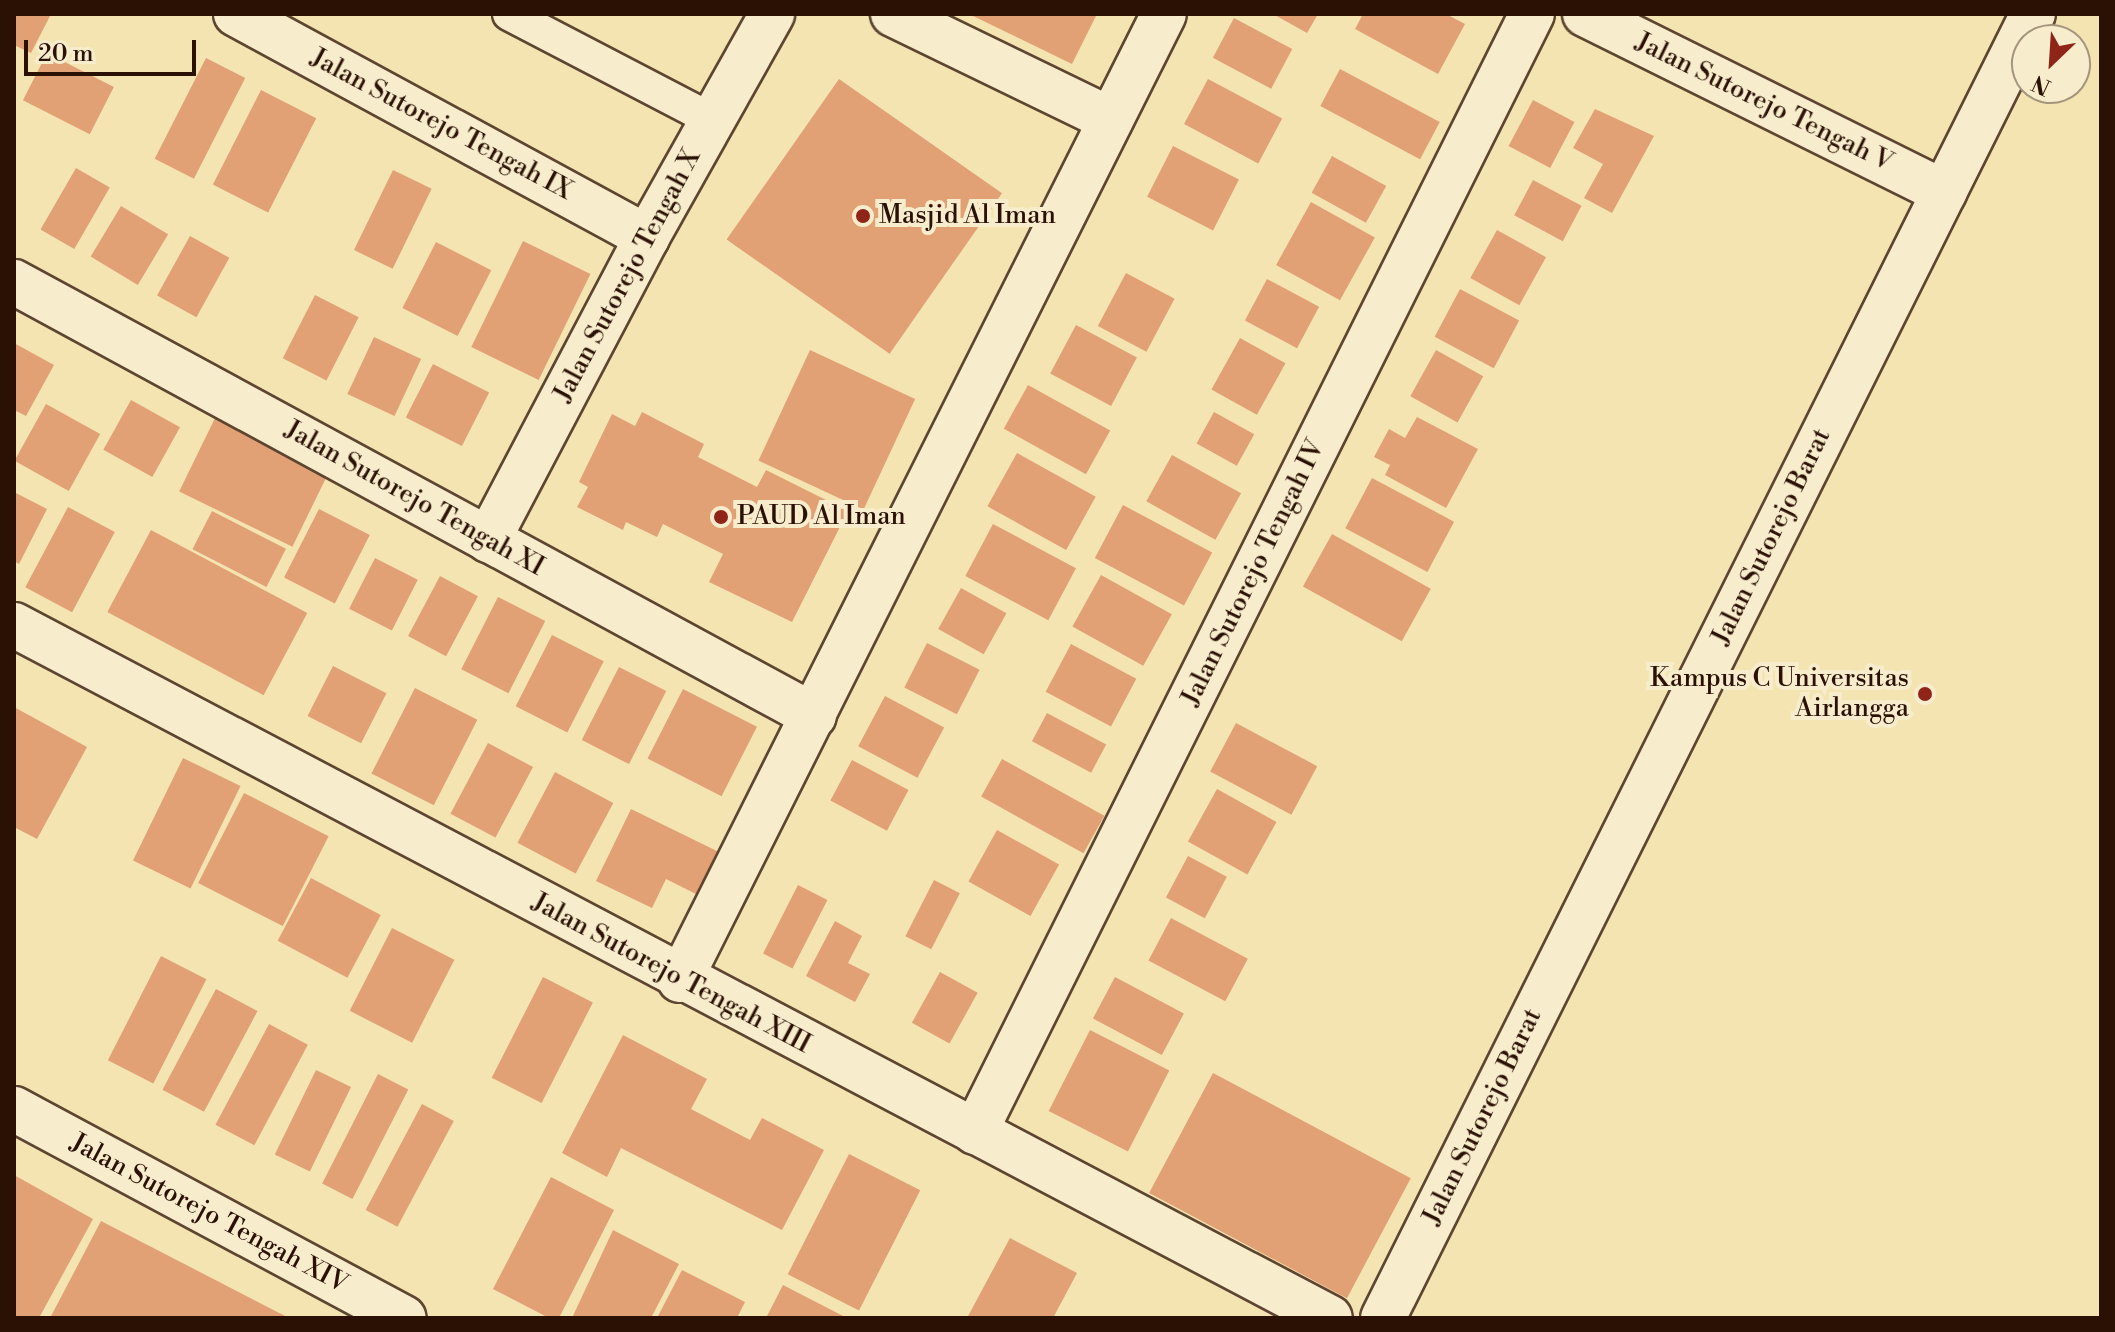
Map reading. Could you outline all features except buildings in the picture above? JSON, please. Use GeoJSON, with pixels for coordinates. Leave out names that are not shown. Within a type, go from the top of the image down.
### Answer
{"type":"FeatureCollection","features":[{"type":"Feature","properties":{"kind":"street","name":"Jalan Sutorejo Tengah IX"},"geometry":{"type":"LineString","coordinates":[[236,14],[647,237]]}},
{"type":"Feature","properties":{"kind":"street","name":"Jalan Sutorejo Tengah X"},"geometry":{"type":"LineString","coordinates":[[488,540],[647,237],[772,14]]}},
{"type":"Feature","properties":{"kind":"street"},"geometry":{"type":"LineString","coordinates":[[893,14],[1111,120]]}},
{"type":"Feature","properties":{"kind":"street"},"geometry":{"type":"LineString","coordinates":[[680,980],[1164,14]]}},
{"type":"Feature","properties":{"kind":"street","name":"Jalan Sutorejo Tengah IV"},"geometry":{"type":"LineString","coordinates":[[975,1132],[1532,14]]}},
{"type":"Feature","properties":{"kind":"street","name":"Jalan Sutorejo Tengah V"},"geometry":{"type":"LineString","coordinates":[[1585,14],[1944,192]]}},
{"type":"Feature","properties":{"kind":"street","name":"Jalan Sutorejo Barat"},"geometry":{"type":"LineString","coordinates":[[1383,1318],[2033,14]]}},
{"type":"Feature","properties":{"kind":"street","name":"Jalan Sutorejo Tengah XI"},"geometry":{"type":"LineString","coordinates":[[14,282],[814,716]]}},
{"type":"Feature","properties":{"kind":"street","name":"Jalan Sutorejo Tengah XIII"},"geometry":{"type":"LineString","coordinates":[[14,625],[680,980],[1330,1318]]}},
{"type":"Feature","properties":{"kind":"street","name":"Jalan Sutorejo Tengah XIV"},"geometry":{"type":"LineString","coordinates":[[14,1109],[404,1318]]}},
{"type":"Feature","properties":{"kind":"lane"},"geometry":{"type":"LineString","coordinates":[[509,14],[713,120]]}},
{"type":"Feature","properties":{"kind":"place","name":"Masjid Al Iman"},"geometry":{"type":"Point","coordinates":[863,216]}},
{"type":"Feature","properties":{"kind":"place","name":"PAUD Al Iman"},"geometry":{"type":"Point","coordinates":[721,517]}},
{"type":"Feature","properties":{"kind":"place","name":"Kampus C Universitas Airlangga"},"geometry":{"type":"Point","coordinates":[1925,694]}}]}
